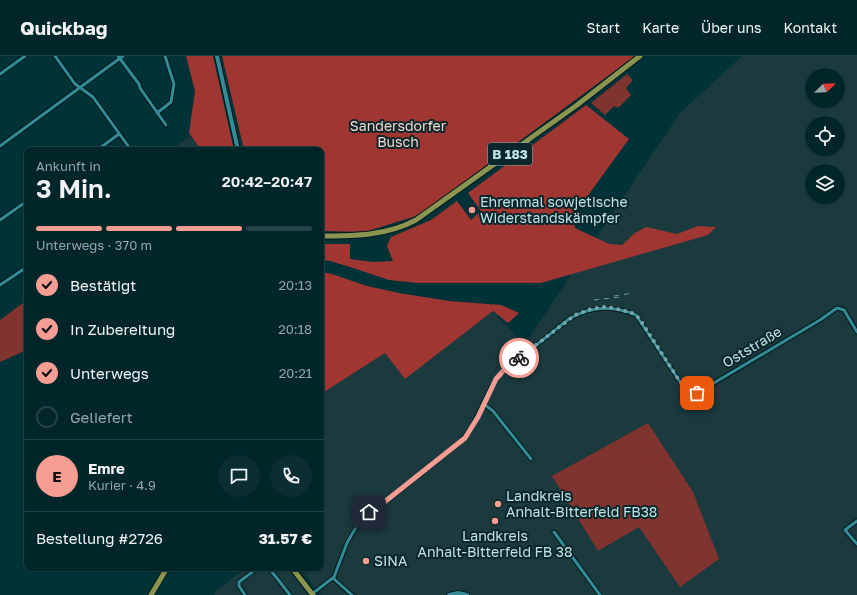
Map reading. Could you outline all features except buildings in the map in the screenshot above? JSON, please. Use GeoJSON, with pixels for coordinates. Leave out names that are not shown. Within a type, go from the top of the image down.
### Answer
{"type":"FeatureCollection","features":[{"type":"Feature","properties":{"kind":"main road","name":"B 183"},"geometry":{"type":"LineString","coordinates":[[324,236],[364,235],[378,233],[416,220],[577,105],[640,56]]}},
{"type":"Feature","properties":{"kind":"main road"},"geometry":{"type":"LineString","coordinates":[[151,595],[165,571]]}},
{"type":"Feature","properties":{"kind":"main road"},"geometry":{"type":"LineString","coordinates":[[294,571],[313,595]]}},
{"type":"Feature","properties":{"kind":"street"},"geometry":{"type":"LineString","coordinates":[[0,74],[25,56]]}},
{"type":"Feature","properties":{"kind":"street"},"geometry":{"type":"LineString","coordinates":[[55,56],[79,88],[93,97],[129,147]]}},
{"type":"Feature","properties":{"kind":"street"},"geometry":{"type":"LineString","coordinates":[[0,146],[119,57],[123,56]]}},
{"type":"Feature","properties":{"kind":"street"},"geometry":{"type":"LineString","coordinates":[[158,113],[172,102],[174,84],[165,56]]}},
{"type":"Feature","properties":{"kind":"street"},"geometry":{"type":"LineString","coordinates":[[217,56],[237,147]]}},
{"type":"Feature","properties":{"kind":"street"},"geometry":{"type":"LineString","coordinates":[[119,57],[166,125]]}},
{"type":"Feature","properties":{"kind":"street"},"geometry":{"type":"LineString","coordinates":[[101,147],[119,134]]}},
{"type":"Feature","properties":{"kind":"street"},"geometry":{"type":"LineString","coordinates":[[0,220],[24,203]]}},
{"type":"Feature","properties":{"kind":"street"},"geometry":{"type":"LineString","coordinates":[[0,281],[1,285],[24,269]]}},
{"type":"Feature","properties":{"kind":"street","name":"Oststraße"},"geometry":{"type":"LineString","coordinates":[[333,578],[347,543],[364,517],[458,444],[470,431],[493,384],[504,370],[580,312],[609,307],[636,315],[686,391],[691,394],[697,393],[820,320],[837,308],[841,308],[845,311],[857,332]]}},
{"type":"Feature","properties":{"kind":"street"},"geometry":{"type":"LineString","coordinates":[[484,404],[493,411],[530,459]]}},
{"type":"Feature","properties":{"kind":"street"},"geometry":{"type":"LineString","coordinates":[[857,521],[845,530],[857,544]]}},
{"type":"Feature","properties":{"kind":"street"},"geometry":{"type":"LineString","coordinates":[[554,532],[600,595]]}},
{"type":"Feature","properties":{"kind":"street"},"geometry":{"type":"LineString","coordinates":[[246,595],[239,586],[239,582],[254,571]]}},
{"type":"Feature","properties":{"kind":"street"},"geometry":{"type":"LineString","coordinates":[[271,571],[290,595]]}},
{"type":"Feature","properties":{"kind":"street"},"geometry":{"type":"LineString","coordinates":[[313,595],[333,578],[352,595]]}},
{"type":"Feature","properties":{"kind":"street"},"geometry":{"type":"LineString","coordinates":[[449,595],[458,593],[467,595]]}},
{"type":"Feature","properties":{"kind":"shaded area"},"geometry":{"type":"Polygon","coordinates":[[[742,56],[857,56],[857,595],[321,595],[302,571],[324,571],[324,392],[385,352],[405,379],[493,311],[524,345],[680,113],[742,56]]]}},
{"type":"Feature","properties":{"kind":"shaded area"},"geometry":{"type":"Polygon","coordinates":[[[627,74],[633,80],[626,88],[631,95],[618,108],[614,106],[605,115],[591,103],[627,74]]]}},
{"type":"Feature","properties":{"kind":"shaded area"},"geometry":{"type":"Polygon","coordinates":[[[190,136],[199,147],[175,147],[190,136]]]}},
{"type":"Feature","properties":{"kind":"shaded area"},"geometry":{"type":"Polygon","coordinates":[[[24,302],[24,351],[0,362],[0,320],[24,302]]]}},
{"type":"Feature","properties":{"kind":"shaded area"},"geometry":{"type":"Polygon","coordinates":[[[648,423],[693,492],[719,559],[680,587],[639,527],[598,551],[552,476],[648,423]]]}},
{"type":"Feature","properties":{"kind":"shaded area"},"geometry":{"type":"Polygon","coordinates":[[[242,571],[290,571],[308,595],[215,595],[213,593],[242,571]]]}},
{"type":"Feature","properties":{"kind":"green space"},"geometry":{"type":"Polygon","coordinates":[[[186,56],[213,56],[233,147],[199,147],[189,133],[195,91],[186,56]]]}},
{"type":"Feature","properties":{"kind":"green space","name":"Sandersdorfer Busch"},"geometry":{"type":"Polygon","coordinates":[[[222,56],[635,56],[419,215],[365,232],[324,231],[324,147],[243,147],[222,56]]]}},
{"type":"Feature","properties":{"kind":"green space"},"geometry":{"type":"Polygon","coordinates":[[[586,105],[629,139],[573,216],[575,228],[609,244],[622,245],[635,233],[646,227],[677,234],[698,226],[716,227],[708,235],[541,283],[417,283],[389,280],[324,260],[324,244],[350,244],[350,259],[373,262],[393,261],[387,246],[391,237],[431,220],[457,201],[471,220],[481,211],[468,193],[586,105]]]}},
{"type":"Feature","properties":{"kind":"green space"},"geometry":{"type":"Polygon","coordinates":[[[324,273],[367,286],[399,293],[449,301],[501,305],[519,313],[508,323],[493,311],[405,379],[385,353],[324,392],[324,273]]]}},
{"type":"Feature","properties":{"kind":"railway"},"geometry":{"type":"LineString","coordinates":[[614,296],[634,293]]}},
{"type":"Feature","properties":{"kind":"railway"},"geometry":{"type":"LineString","coordinates":[[594,300],[620,297]]}},
{"type":"Feature","properties":{"kind":"way so far"},"geometry":{"type":"LineString","coordinates":[[519,358],[580,312],[609,307],[627,311],[636,315],[686,391],[691,394],[697,393]]}},
{"type":"Feature","properties":{"kind":"place","name":"Ehrenmal sowjetische Widerstandskämpfer"},"geometry":{"type":"Point","coordinates":[472,210]}},
{"type":"Feature","properties":{"kind":"place","name":"Landkreis Anhalt-Bitterfeld FB38"},"geometry":{"type":"Point","coordinates":[498,504]}},
{"type":"Feature","properties":{"kind":"place","name":"Landkreis Anhalt-Bitterfeld FB 38"},"geometry":{"type":"Point","coordinates":[495,521]}},
{"type":"Feature","properties":{"kind":"place","name":"SINA"},"geometry":{"type":"Point","coordinates":[366,561]}},
{"type":"Feature","properties":{"kind":"route"},"geometry":{"type":"LineString","coordinates":[[369,512],[382,504],[465,438],[478,417],[496,379],[504,370],[519,358]]}}]}
